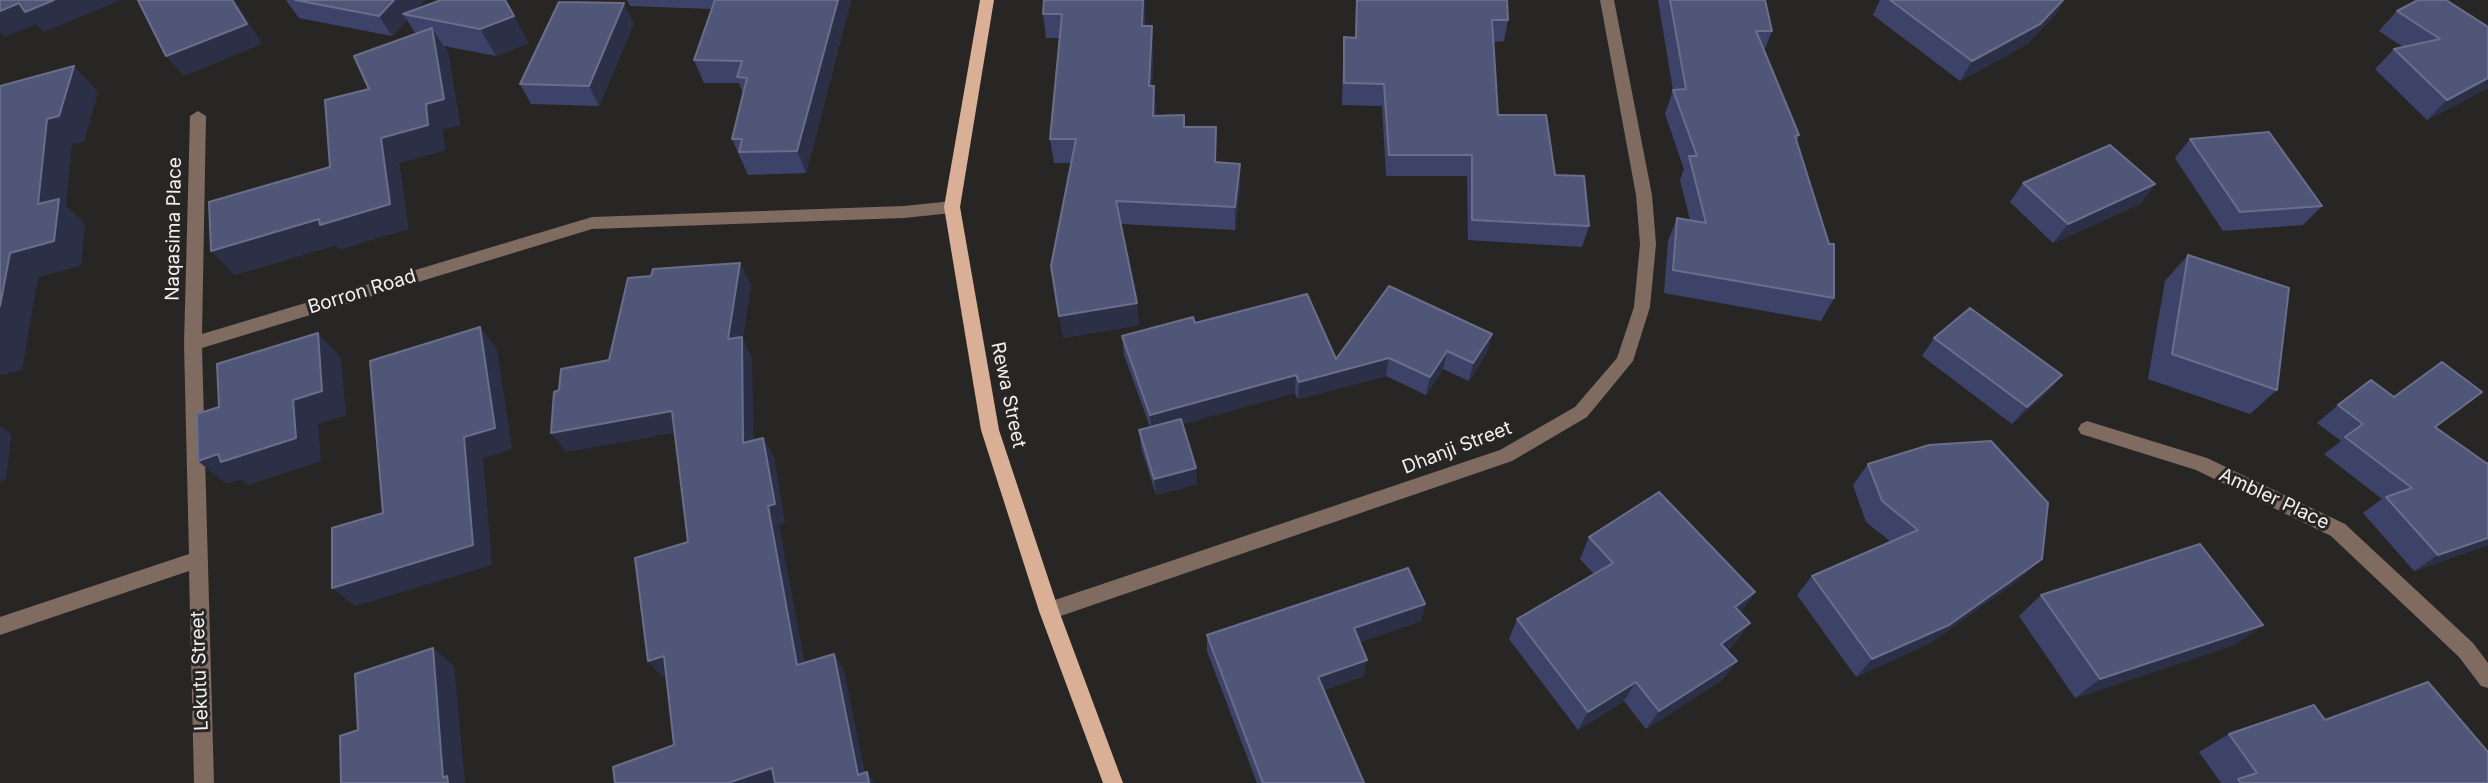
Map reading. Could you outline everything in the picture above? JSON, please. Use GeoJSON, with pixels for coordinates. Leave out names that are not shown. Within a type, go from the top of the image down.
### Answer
{"type":"FeatureCollection","features":[{"type":"Feature","properties":{"kind":"main road","name":"Rewa Street"},"geometry":{"type":"LineString","coordinates":[[987,0],[952,207],[990,430],[1049,611],[1113,783]]}},
{"type":"Feature","properties":{"kind":"street","name":"Dhanji Street"},"geometry":{"type":"LineString","coordinates":[[1049,611],[1506,456],[1581,412],[1624,361],[1642,307],[1648,244],[1644,195],[1607,0]]}},
{"type":"Feature","properties":{"kind":"street","name":"Naqasima Place"},"geometry":{"type":"LineString","coordinates":[[192,344],[198,116]]}},
{"type":"Feature","properties":{"kind":"street","name":"Borron Road"},"geometry":{"type":"LineString","coordinates":[[192,344],[592,223],[904,212],[952,207]]}},
{"type":"Feature","properties":{"kind":"street"},"geometry":{"type":"LineString","coordinates":[[0,626],[197,560],[192,344]]}},
{"type":"Feature","properties":{"kind":"street","name":"Ambler Place"},"geometry":{"type":"LineString","coordinates":[[2087,429],[2201,464],[2338,530],[2466,650],[2488,679]]}},
{"type":"Feature","properties":{"kind":"street","name":"Lekutu Street"},"geometry":{"type":"LineString","coordinates":[[197,560],[204,783]]}},
{"type":"Feature","properties":{"kind":"building"},"geometry":{"type":"Polygon","coordinates":[[[0,0],[54,0],[25,12],[19,3],[0,11],[0,0]]]}},
{"type":"Feature","properties":{"kind":"building"},"geometry":{"type":"Polygon","coordinates":[[[138,0],[232,0],[247,24],[166,56],[138,0]]]}},
{"type":"Feature","properties":{"kind":"building"},"geometry":{"type":"Polygon","coordinates":[[[295,0],[394,0],[379,16],[295,0]]]}},
{"type":"Feature","properties":{"kind":"building"},"geometry":{"type":"Polygon","coordinates":[[[441,0],[505,0],[514,16],[480,29],[403,14],[441,0]]]}},
{"type":"Feature","properties":{"kind":"building"},"geometry":{"type":"Polygon","coordinates":[[[715,0],[838,0],[797,151],[739,152],[742,139],[732,139],[747,78],[737,77],[742,61],[694,60],[715,0]]]}},
{"type":"Feature","properties":{"kind":"building"},"geometry":{"type":"Polygon","coordinates":[[[1044,0],[1143,0],[1142,26],[1152,26],[1149,86],[1154,86],[1153,116],[1184,115],[1184,127],[1216,127],[1215,162],[1240,164],[1235,207],[1116,201],[1137,303],[1059,316],[1051,266],[1076,139],[1050,139],[1062,14],[1043,14],[1044,0]]]}},
{"type":"Feature","properties":{"kind":"building"},"geometry":{"type":"Polygon","coordinates":[[[1357,0],[1507,0],[1508,20],[1492,20],[1498,115],[1546,115],[1555,175],[1584,176],[1589,226],[1472,220],[1472,155],[1389,155],[1384,84],[1344,83],[1344,37],[1356,38],[1357,0]]]}},
{"type":"Feature","properties":{"kind":"building"},"geometry":{"type":"Polygon","coordinates":[[[1670,0],[1765,0],[1772,31],[1756,31],[1799,135],[1795,136],[1829,244],[1834,244],[1834,298],[1673,270],[1677,218],[1706,223],[1689,156],[1697,156],[1673,90],[1686,89],[1670,0]]]}},
{"type":"Feature","properties":{"kind":"building"},"geometry":{"type":"Polygon","coordinates":[[[1890,0],[2063,0],[2040,24],[1972,61],[1890,0]]]}},
{"type":"Feature","properties":{"kind":"building"},"geometry":{"type":"Polygon","coordinates":[[[2418,0],[2446,0],[2488,27],[2488,78],[2447,100],[2394,49],[2440,39],[2397,11],[2418,0]]]}},
{"type":"Feature","properties":{"kind":"building"},"geometry":{"type":"Polygon","coordinates":[[[559,2],[624,3],[589,86],[520,84],[559,2]]]}},
{"type":"Feature","properties":{"kind":"building"},"geometry":{"type":"Polygon","coordinates":[[[432,28],[444,99],[426,104],[428,125],[381,138],[390,204],[320,225],[319,219],[211,251],[209,202],[330,167],[325,100],[369,89],[354,56],[432,28]]]}},
{"type":"Feature","properties":{"kind":"building"},"geometry":{"type":"Polygon","coordinates":[[[74,66],[59,116],[47,119],[38,204],[59,199],[54,241],[10,253],[0,306],[0,86],[74,66]]]}},
{"type":"Feature","properties":{"kind":"building"},"geometry":{"type":"Polygon","coordinates":[[[2269,132],[2322,206],[2240,212],[2190,139],[2269,132]]]}},
{"type":"Feature","properties":{"kind":"building"},"geometry":{"type":"Polygon","coordinates":[[[2110,145],[2155,184],[2068,224],[2023,183],[2110,145]]]}},
{"type":"Feature","properties":{"kind":"building"},"geometry":{"type":"Polygon","coordinates":[[[2188,255],[2289,288],[2277,390],[2172,354],[2188,255]]]}},
{"type":"Feature","properties":{"kind":"building"},"geometry":{"type":"Polygon","coordinates":[[[740,263],[728,339],[742,337],[743,443],[763,438],[775,504],[768,506],[797,665],[834,654],[858,775],[867,772],[869,783],[775,783],[772,768],[728,783],[615,783],[613,767],[674,745],[664,656],[648,661],[635,558],[688,542],[672,411],[551,433],[554,392],[559,390],[561,369],[609,360],[628,278],[651,276],[653,269],[740,263]]]}},
{"type":"Feature","properties":{"kind":"building"},"geometry":{"type":"Polygon","coordinates":[[[1389,286],[1492,334],[1473,363],[1447,351],[1430,377],[1389,358],[1299,382],[1296,375],[1150,415],[1122,336],[1193,317],[1195,323],[1307,294],[1336,359],[1389,286]]]}},
{"type":"Feature","properties":{"kind":"building"},"geometry":{"type":"Polygon","coordinates":[[[1970,308],[2062,375],[2027,407],[1934,338],[1970,308]]]}},
{"type":"Feature","properties":{"kind":"building"},"geometry":{"type":"Polygon","coordinates":[[[480,327],[495,428],[464,437],[473,545],[332,588],[332,528],[383,513],[370,361],[480,327]]]}},
{"type":"Feature","properties":{"kind":"building"},"geometry":{"type":"Polygon","coordinates":[[[318,333],[322,391],[293,400],[296,438],[221,462],[218,454],[198,461],[197,414],[219,407],[217,364],[318,333]]]}},
{"type":"Feature","properties":{"kind":"building"},"geometry":{"type":"Polygon","coordinates":[[[2442,362],[2482,392],[2435,427],[2488,463],[2488,538],[2438,555],[2386,497],[2412,488],[2345,437],[2363,424],[2338,405],[2371,380],[2394,397],[2442,362]]]}},
{"type":"Feature","properties":{"kind":"building"},"geometry":{"type":"Polygon","coordinates":[[[1181,419],[1196,468],[1154,479],[1139,430],[1181,419]]]}},
{"type":"Feature","properties":{"kind":"building"},"geometry":{"type":"Polygon","coordinates":[[[1991,441],[2048,503],[2042,559],[1949,625],[1872,659],[1812,576],[1918,530],[1882,501],[1868,464],[1929,445],[1991,441]]]}},
{"type":"Feature","properties":{"kind":"building"},"geometry":{"type":"Polygon","coordinates":[[[1659,492],[1755,592],[1735,607],[1750,623],[1721,644],[1737,661],[1659,711],[1636,682],[1588,712],[1517,619],[1613,563],[1589,537],[1659,492]]]}},
{"type":"Feature","properties":{"kind":"building"},"geometry":{"type":"Polygon","coordinates":[[[2200,544],[2263,625],[2100,679],[2041,595],[2200,544]]]}},
{"type":"Feature","properties":{"kind":"building"},"geometry":{"type":"Polygon","coordinates":[[[1408,568],[1425,604],[1354,628],[1367,660],[1318,677],[1364,783],[1263,783],[1207,635],[1408,568]]]}},
{"type":"Feature","properties":{"kind":"building"},"geometry":{"type":"Polygon","coordinates":[[[433,648],[443,778],[447,776],[448,783],[341,783],[340,736],[358,730],[355,674],[433,648]]]}},
{"type":"Feature","properties":{"kind":"building"},"geometry":{"type":"Polygon","coordinates":[[[2428,682],[2488,752],[2488,783],[2241,783],[2238,779],[2257,773],[2229,734],[2314,705],[2325,720],[2428,682]]]}}]}
